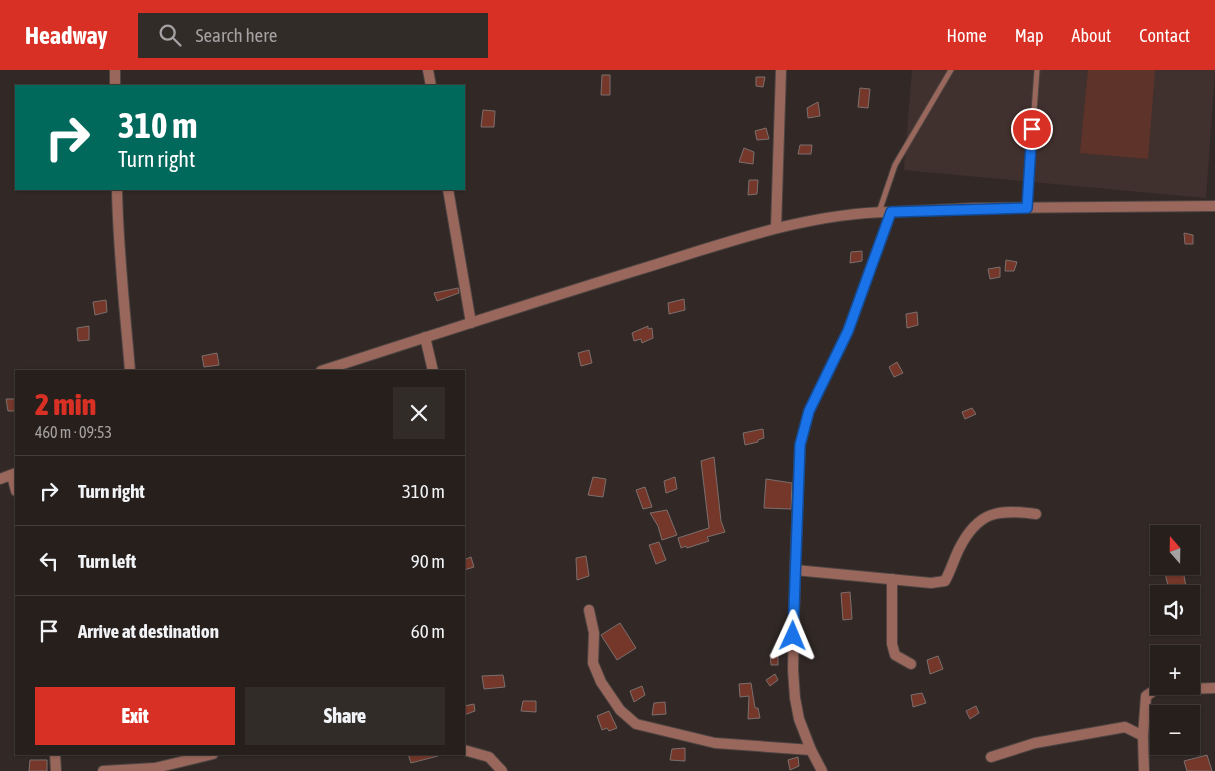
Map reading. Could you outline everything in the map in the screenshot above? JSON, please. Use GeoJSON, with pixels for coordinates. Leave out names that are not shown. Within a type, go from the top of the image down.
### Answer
{"type":"FeatureCollection","features":[{"type":"Feature","properties":{"kind":"street"},"geometry":{"type":"LineString","coordinates":[[115,70],[115,85]]}},
{"type":"Feature","properties":{"kind":"street"},"geometry":{"type":"LineString","coordinates":[[428,70],[431,85]]}},
{"type":"Feature","properties":{"kind":"street"},"geometry":{"type":"LineString","coordinates":[[776,228],[781,70]]}},
{"type":"Feature","properties":{"kind":"street"},"geometry":{"type":"LineString","coordinates":[[117,190],[117,237],[122,261],[130,370]]}},
{"type":"Feature","properties":{"kind":"street"},"geometry":{"type":"LineString","coordinates":[[448,190],[471,323]]}},
{"type":"Feature","properties":{"kind":"street"},"geometry":{"type":"LineString","coordinates":[[324,370],[776,228],[843,214],[1027,208],[1215,206]]}},
{"type":"Feature","properties":{"kind":"street"},"geometry":{"type":"LineString","coordinates":[[822,771],[810,750],[798,719],[793,670],[800,445],[809,411],[848,331],[891,212]]}},
{"type":"Feature","properties":{"kind":"street"},"geometry":{"type":"LineString","coordinates":[[425,338],[433,370]]}},
{"type":"Feature","properties":{"kind":"street"},"geometry":{"type":"LineString","coordinates":[[0,479],[14,474]]}},
{"type":"Feature","properties":{"kind":"street"},"geometry":{"type":"LineString","coordinates":[[795,570],[932,583],[945,581],[959,548],[981,518],[1007,510],[1036,514]]}},
{"type":"Feature","properties":{"kind":"street"},"geometry":{"type":"LineString","coordinates":[[892,579],[892,644],[895,655],[911,664]]}},
{"type":"Feature","properties":{"kind":"street"},"geometry":{"type":"LineString","coordinates":[[589,610],[594,633],[593,663],[601,682],[620,710],[636,724],[715,742],[810,750]]}},
{"type":"Feature","properties":{"kind":"street"},"geometry":{"type":"LineString","coordinates":[[1144,771],[1143,736],[1146,696],[1155,690],[1215,688]]}},
{"type":"Feature","properties":{"kind":"street"},"geometry":{"type":"LineString","coordinates":[[991,757],[1035,743],[1125,727],[1143,736]]}},
{"type":"Feature","properties":{"kind":"street"},"geometry":{"type":"LineString","coordinates":[[465,750],[489,757],[502,771]]}},
{"type":"Feature","properties":{"kind":"street"},"geometry":{"type":"LineString","coordinates":[[55,755],[56,771]]}},
{"type":"Feature","properties":{"kind":"street"},"geometry":{"type":"LineString","coordinates":[[103,771],[155,768],[209,755]]}},
{"type":"Feature","properties":{"kind":"lane"},"geometry":{"type":"LineString","coordinates":[[879,212],[895,165],[951,70]]}},
{"type":"Feature","properties":{"kind":"lane"},"geometry":{"type":"LineString","coordinates":[[1027,208],[1037,70]]}},
{"type":"Feature","properties":{"kind":"shaded area"},"geometry":{"type":"Polygon","coordinates":[[[912,70],[1215,70],[1206,198],[904,170],[912,70]]]}},
{"type":"Feature","properties":{"kind":"shaded area"},"geometry":{"type":"Polygon","coordinates":[[[1088,70],[1155,70],[1148,159],[1080,153],[1088,70]]]}},
{"type":"Feature","properties":{"kind":"building"},"geometry":{"type":"Polygon","coordinates":[[[602,75],[610,75],[610,95],[601,95],[602,75]]]}},
{"type":"Feature","properties":{"kind":"building"},"geometry":{"type":"Polygon","coordinates":[[[756,77],[765,77],[763,87],[756,86],[756,77]]]}},
{"type":"Feature","properties":{"kind":"building"},"geometry":{"type":"Polygon","coordinates":[[[860,88],[870,89],[868,108],[858,107],[860,88]]]}},
{"type":"Feature","properties":{"kind":"building"},"geometry":{"type":"Polygon","coordinates":[[[818,102],[820,116],[808,118],[807,108],[818,102]]]}},
{"type":"Feature","properties":{"kind":"building"},"geometry":{"type":"Polygon","coordinates":[[[483,110],[495,111],[494,127],[481,127],[483,110]]]}},
{"type":"Feature","properties":{"kind":"building"},"geometry":{"type":"Polygon","coordinates":[[[766,128],[769,139],[757,140],[755,131],[766,128]]]}},
{"type":"Feature","properties":{"kind":"building"},"geometry":{"type":"Polygon","coordinates":[[[800,145],[812,145],[811,154],[798,154],[800,145]]]}},
{"type":"Feature","properties":{"kind":"building"},"geometry":{"type":"Polygon","coordinates":[[[744,148],[754,152],[753,164],[739,162],[744,148]]]}},
{"type":"Feature","properties":{"kind":"building"},"geometry":{"type":"Polygon","coordinates":[[[749,180],[758,180],[757,194],[748,195],[749,180]]]}},
{"type":"Feature","properties":{"kind":"building"},"geometry":{"type":"Polygon","coordinates":[[[1184,233],[1193,235],[1193,244],[1185,244],[1184,233]]]}},
{"type":"Feature","properties":{"kind":"building"},"geometry":{"type":"Polygon","coordinates":[[[862,251],[862,261],[850,263],[851,252],[862,251]]]}},
{"type":"Feature","properties":{"kind":"building"},"geometry":{"type":"Polygon","coordinates":[[[1006,260],[1017,262],[1014,271],[1005,271],[1006,260]]]}},
{"type":"Feature","properties":{"kind":"building"},"geometry":{"type":"Polygon","coordinates":[[[1000,267],[1000,277],[990,279],[988,269],[1000,267]]]}},
{"type":"Feature","properties":{"kind":"building"},"geometry":{"type":"Polygon","coordinates":[[[458,288],[459,293],[437,301],[434,293],[458,288]]]}},
{"type":"Feature","properties":{"kind":"building"},"geometry":{"type":"Polygon","coordinates":[[[684,299],[685,310],[669,314],[668,303],[684,299]]]}},
{"type":"Feature","properties":{"kind":"building"},"geometry":{"type":"Polygon","coordinates":[[[106,300],[107,312],[95,315],[93,302],[106,300]]]}},
{"type":"Feature","properties":{"kind":"building"},"geometry":{"type":"Polygon","coordinates":[[[917,312],[918,325],[907,328],[906,314],[917,312]]]}},
{"type":"Feature","properties":{"kind":"building"},"geometry":{"type":"Polygon","coordinates":[[[89,326],[89,340],[78,341],[77,328],[89,326]]]}},
{"type":"Feature","properties":{"kind":"building"},"geometry":{"type":"Polygon","coordinates":[[[648,326],[648,329],[652,328],[653,338],[642,343],[641,339],[634,341],[632,333],[648,326]]]}},
{"type":"Feature","properties":{"kind":"building"},"geometry":{"type":"Polygon","coordinates":[[[589,350],[592,363],[581,366],[578,353],[589,350]]]}},
{"type":"Feature","properties":{"kind":"building"},"geometry":{"type":"Polygon","coordinates":[[[217,353],[219,365],[204,367],[202,356],[217,353]]]}},
{"type":"Feature","properties":{"kind":"building"},"geometry":{"type":"Polygon","coordinates":[[[897,362],[903,373],[894,377],[889,367],[897,362]]]}},
{"type":"Feature","properties":{"kind":"building"},"geometry":{"type":"Polygon","coordinates":[[[6,399],[15,399],[15,411],[8,411],[6,399]]]}},
{"type":"Feature","properties":{"kind":"building"},"geometry":{"type":"Polygon","coordinates":[[[972,408],[976,414],[965,419],[962,412],[972,408]]]}},
{"type":"Feature","properties":{"kind":"building"},"geometry":{"type":"Polygon","coordinates":[[[763,429],[764,438],[758,440],[758,442],[745,445],[743,433],[763,429]]]}},
{"type":"Feature","properties":{"kind":"building"},"geometry":{"type":"Polygon","coordinates":[[[714,457],[721,521],[725,532],[707,537],[709,541],[681,548],[678,538],[709,528],[701,461],[714,457]]]}},
{"type":"Feature","properties":{"kind":"building"},"geometry":{"type":"Polygon","coordinates":[[[593,477],[606,479],[603,497],[588,495],[593,477]]]}},
{"type":"Feature","properties":{"kind":"building"},"geometry":{"type":"Polygon","coordinates":[[[675,477],[677,489],[666,493],[664,481],[675,477]]]}},
{"type":"Feature","properties":{"kind":"building"},"geometry":{"type":"Polygon","coordinates":[[[766,479],[792,483],[791,509],[764,508],[766,479]]]}},
{"type":"Feature","properties":{"kind":"building"},"geometry":{"type":"Polygon","coordinates":[[[645,487],[652,507],[643,509],[636,490],[645,487]]]}},
{"type":"Feature","properties":{"kind":"building"},"geometry":{"type":"Polygon","coordinates":[[[667,510],[677,535],[662,540],[658,526],[650,513],[667,510]]]}},
{"type":"Feature","properties":{"kind":"building"},"geometry":{"type":"Polygon","coordinates":[[[659,542],[666,560],[656,564],[649,545],[659,542]]]}},
{"type":"Feature","properties":{"kind":"building"},"geometry":{"type":"Polygon","coordinates":[[[586,556],[589,576],[577,580],[576,558],[586,556]]]}},
{"type":"Feature","properties":{"kind":"building"},"geometry":{"type":"Polygon","coordinates":[[[471,557],[474,567],[465,570],[465,560],[471,557]]]}},
{"type":"Feature","properties":{"kind":"building"},"geometry":{"type":"Polygon","coordinates":[[[1165,575],[1184,575],[1186,585],[1168,585],[1165,575]]]}},
{"type":"Feature","properties":{"kind":"building"},"geometry":{"type":"Polygon","coordinates":[[[850,592],[852,619],[843,620],[841,593],[850,592]]]}},
{"type":"Feature","properties":{"kind":"building"},"geometry":{"type":"Polygon","coordinates":[[[620,623],[636,648],[617,660],[601,635],[620,623]]]}},
{"type":"Feature","properties":{"kind":"building"},"geometry":{"type":"Polygon","coordinates":[[[778,653],[778,665],[771,665],[770,654],[778,653]]]}},
{"type":"Feature","properties":{"kind":"building"},"geometry":{"type":"Polygon","coordinates":[[[938,656],[943,669],[930,674],[927,660],[938,656]]]}},
{"type":"Feature","properties":{"kind":"building"},"geometry":{"type":"Polygon","coordinates":[[[775,674],[778,680],[770,686],[766,680],[775,674]]]}},
{"type":"Feature","properties":{"kind":"building"},"geometry":{"type":"Polygon","coordinates":[[[503,675],[505,687],[484,689],[482,676],[503,675]]]}},
{"type":"Feature","properties":{"kind":"building"},"geometry":{"type":"Polygon","coordinates":[[[751,683],[755,708],[758,708],[760,718],[748,719],[749,696],[740,697],[739,684],[751,683]]]}},
{"type":"Feature","properties":{"kind":"building"},"geometry":{"type":"Polygon","coordinates":[[[642,686],[645,695],[634,702],[630,691],[642,686]]]}},
{"type":"Feature","properties":{"kind":"building"},"geometry":{"type":"Polygon","coordinates":[[[922,693],[926,703],[913,707],[911,695],[922,693]]]}},
{"type":"Feature","properties":{"kind":"building"},"geometry":{"type":"Polygon","coordinates":[[[523,701],[536,701],[536,712],[521,711],[523,701]]]}},
{"type":"Feature","properties":{"kind":"building"},"geometry":{"type":"Polygon","coordinates":[[[665,702],[666,714],[652,715],[654,703],[665,702]]]}},
{"type":"Feature","properties":{"kind":"building"},"geometry":{"type":"Polygon","coordinates":[[[474,704],[475,711],[465,715],[465,706],[474,704]]]}},
{"type":"Feature","properties":{"kind":"building"},"geometry":{"type":"Polygon","coordinates":[[[976,706],[979,713],[970,719],[966,711],[976,706]]]}},
{"type":"Feature","properties":{"kind":"building"},"geometry":{"type":"Polygon","coordinates":[[[609,711],[617,728],[609,731],[607,728],[602,730],[597,716],[609,711]]]}},
{"type":"Feature","properties":{"kind":"building"},"geometry":{"type":"Polygon","coordinates":[[[685,748],[685,761],[670,760],[672,749],[685,748]]]}},
{"type":"Feature","properties":{"kind":"building"},"geometry":{"type":"Polygon","coordinates":[[[408,755],[438,756],[411,763],[408,755]]]}},
{"type":"Feature","properties":{"kind":"building"},"geometry":{"type":"Polygon","coordinates":[[[1207,755],[1212,771],[1187,771],[1184,761],[1207,755]]]}},
{"type":"Feature","properties":{"kind":"building"},"geometry":{"type":"Polygon","coordinates":[[[798,757],[799,766],[790,770],[788,760],[798,757]]]}},
{"type":"Feature","properties":{"kind":"building"},"geometry":{"type":"Polygon","coordinates":[[[30,760],[47,760],[47,771],[29,771],[30,760]]]}},
{"type":"Feature","properties":{"kind":"route"},"geometry":{"type":"LineString","coordinates":[[793,636],[796,505],[800,445],[809,411],[848,331],[891,212],[1027,208],[1032,129]]}}]}
